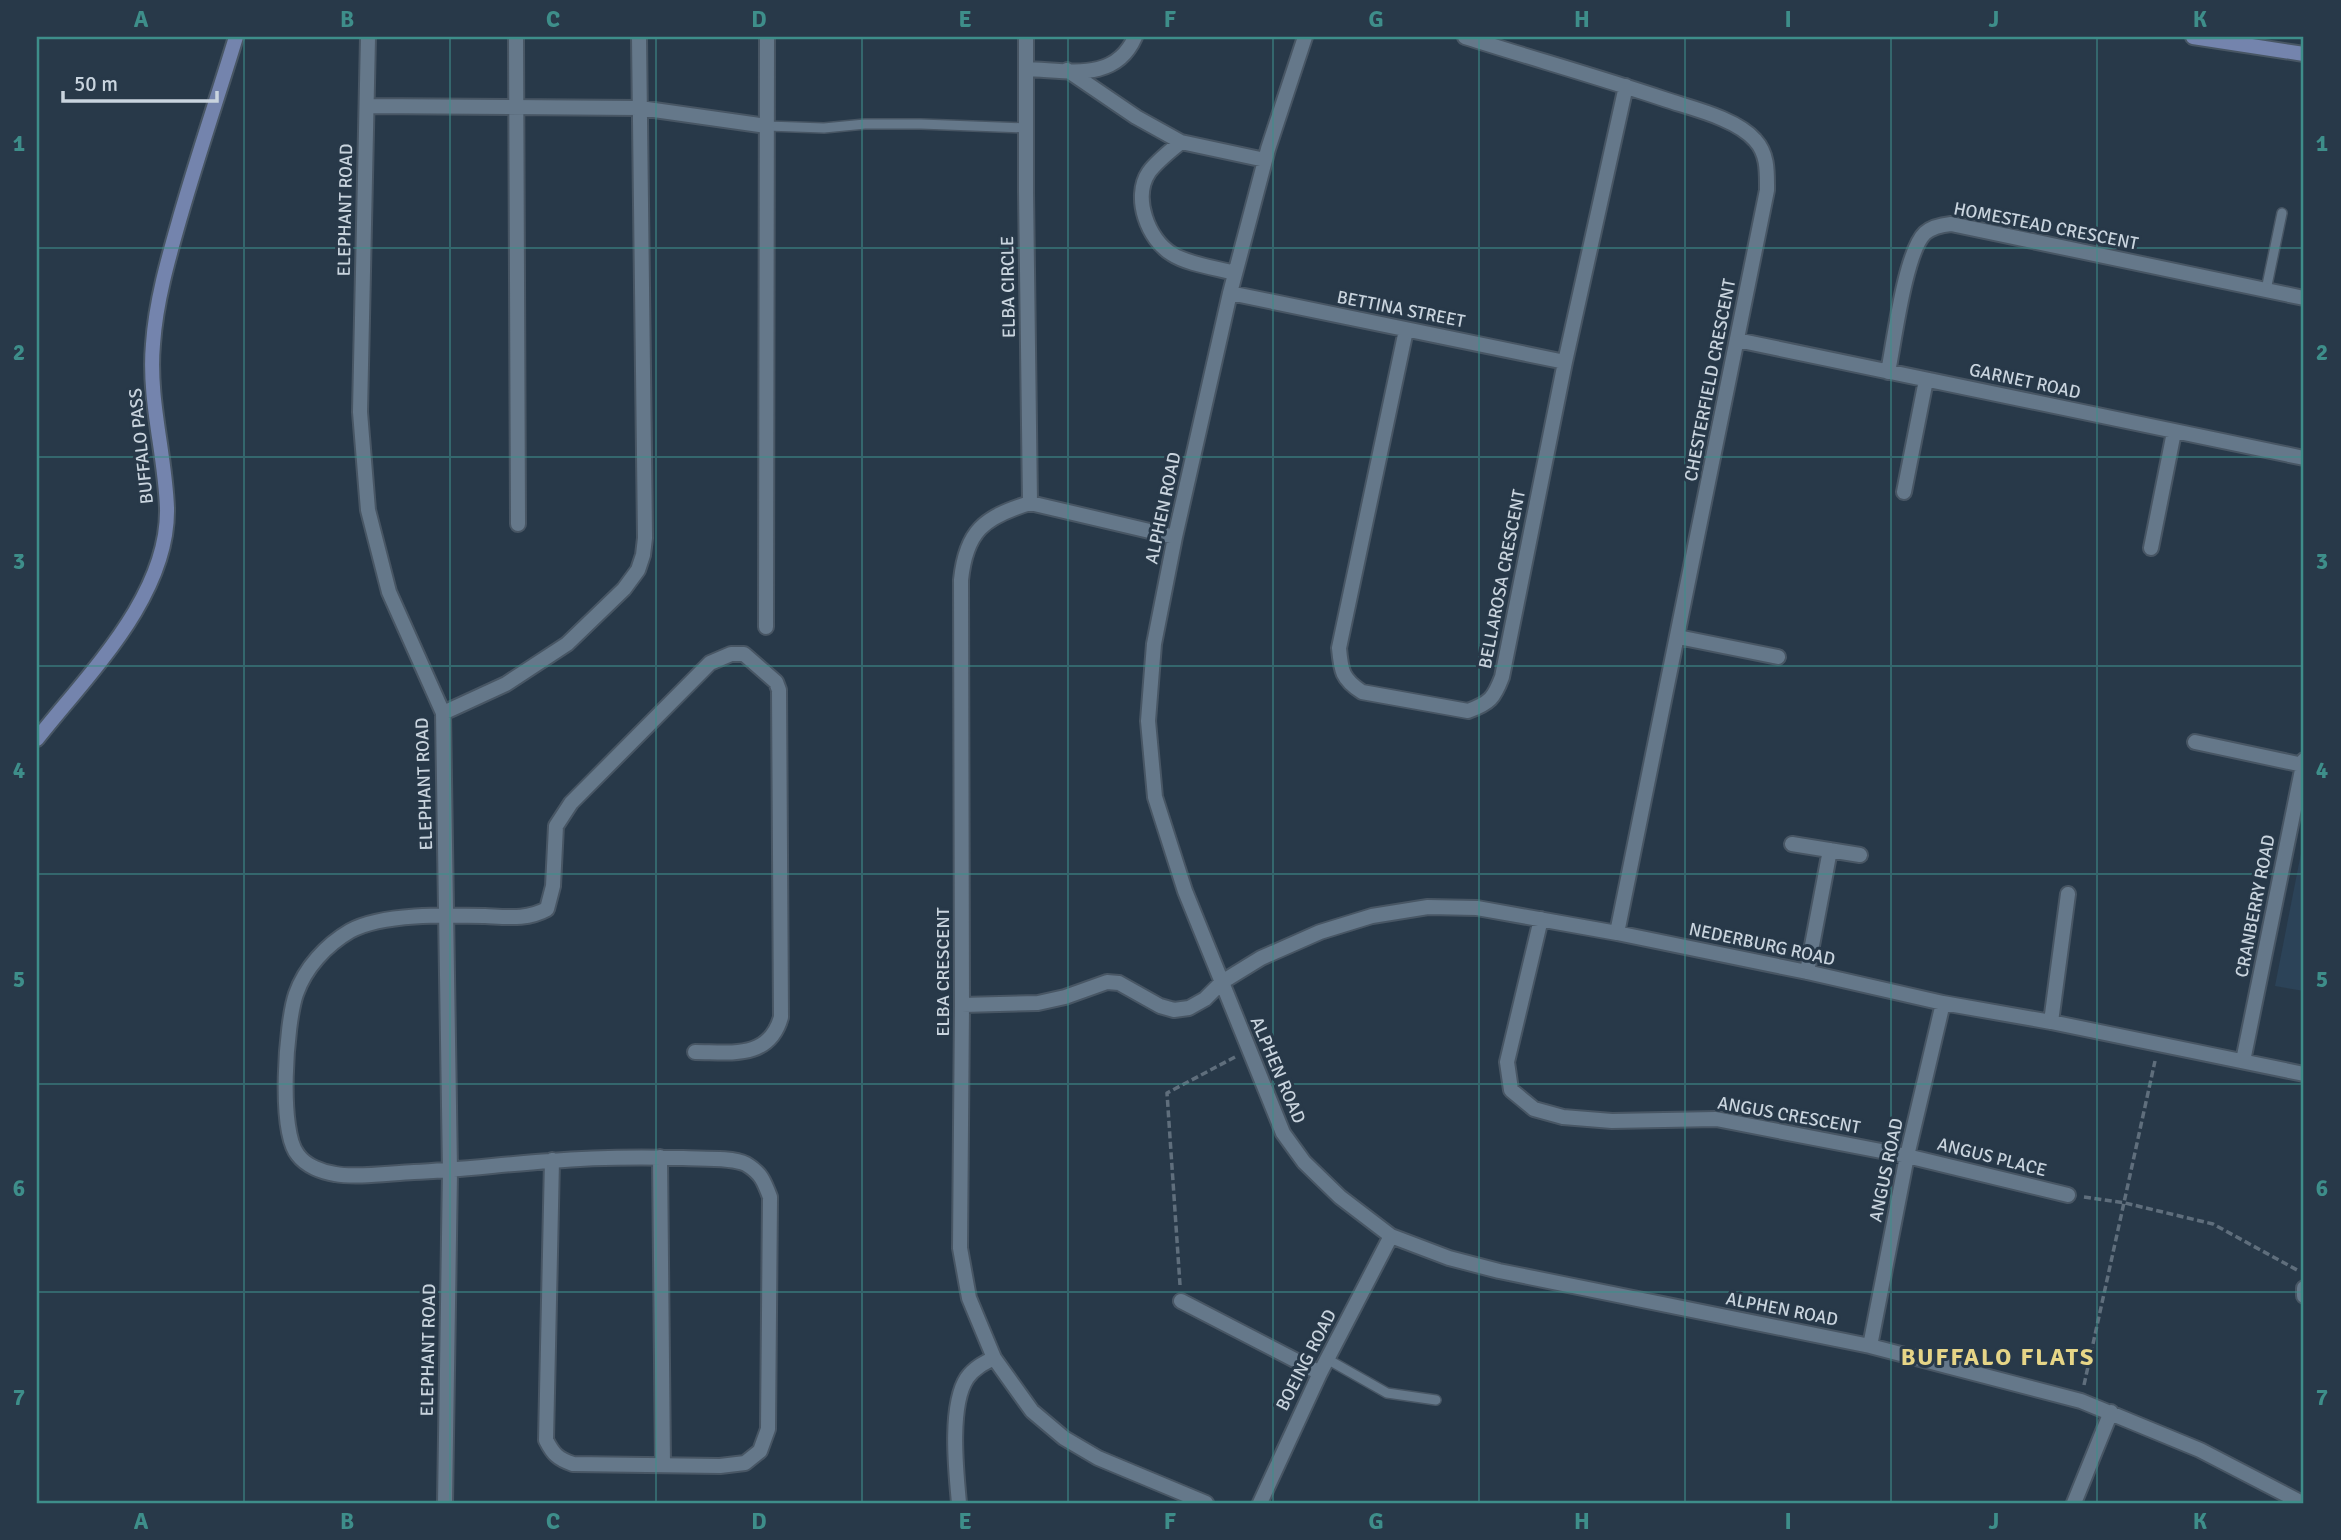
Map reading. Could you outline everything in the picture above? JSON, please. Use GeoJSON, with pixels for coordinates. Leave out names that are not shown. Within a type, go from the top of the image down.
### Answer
{"type":"FeatureCollection","features":[{"type":"Feature","properties":{"kind":"main road","name":"BUFFALO PASS"},"geometry":{"type":"LineString","coordinates":[[37,739],[118,638],[144,595],[163,551],[167,511],[163,456],[152,398],[153,344],[167,262],[236,37]]}},
{"type":"Feature","properties":{"kind":"main road"},"geometry":{"type":"LineString","coordinates":[[2193,37],[2304,54]]}},
{"type":"Feature","properties":{"kind":"street","name":"ELEPHANT ROAD"},"geometry":{"type":"LineString","coordinates":[[368,37],[360,412],[368,509],[389,592],[443,713],[450,1171],[445,1503]]}},
{"type":"Feature","properties":{"kind":"street"},"geometry":{"type":"LineString","coordinates":[[516,37],[518,524]]}},
{"type":"Feature","properties":{"kind":"street"},"geometry":{"type":"LineString","coordinates":[[443,713],[506,684],[567,644],[624,589],[638,570],[643,555],[645,538],[639,37]]}},
{"type":"Feature","properties":{"kind":"street"},"geometry":{"type":"LineString","coordinates":[[766,627],[767,37]]}},
{"type":"Feature","properties":{"kind":"street","name":"ELBA CIRCLE"},"geometry":{"type":"LineString","coordinates":[[1027,37],[1030,503]]}},
{"type":"Feature","properties":{"kind":"street"},"geometry":{"type":"LineString","coordinates":[[1026,69],[1100,70],[1118,62],[1135,37]]}},
{"type":"Feature","properties":{"kind":"street","name":"ALPHEN ROAD"},"geometry":{"type":"LineString","coordinates":[[1305,37],[1265,160],[1230,293],[1175,537],[1152,655],[1148,721],[1155,797],[1185,891],[1283,1133],[1304,1162],[1340,1197],[1391,1236],[1449,1258],[1499,1271],[1870,1346],[2081,1401],[2200,1450],[2302,1503]]}},
{"type":"Feature","properties":{"kind":"street","name":"CHESTERFIELD CRESCENT"},"geometry":{"type":"LineString","coordinates":[[1465,37],[1626,86],[1737,126],[1756,140],[1767,161],[1767,190],[1617,933]]}},
{"type":"Feature","properties":{"kind":"street"},"geometry":{"type":"LineString","coordinates":[[1067,69],[1136,117],[1181,142],[1265,160]]}},
{"type":"Feature","properties":{"kind":"street","name":"BELLAROSA CRESCENT"},"geometry":{"type":"LineString","coordinates":[[1406,330],[1339,648],[1341,668],[1349,683],[1363,692],[1468,711],[1484,705],[1495,695],[1503,677],[1565,362],[1626,86]]}},
{"type":"Feature","properties":{"kind":"street"},"geometry":{"type":"LineString","coordinates":[[367,106],[639,108],[767,126]]}},
{"type":"Feature","properties":{"kind":"street"},"geometry":{"type":"LineString","coordinates":[[1181,142],[1147,174],[1141,201],[1151,232],[1159,245],[1174,256],[1235,273]]}},
{"type":"Feature","properties":{"kind":"street","name":"HOMESTEAD CRESCENT"},"geometry":{"type":"LineString","coordinates":[[1888,372],[1911,261],[1926,232],[1937,226],[1951,224],[2304,298]]}},
{"type":"Feature","properties":{"kind":"street","name":"BETTINA STREET"},"geometry":{"type":"LineString","coordinates":[[1230,293],[1565,362]]}},
{"type":"Feature","properties":{"kind":"street","name":"GARNET ROAD"},"geometry":{"type":"LineString","coordinates":[[1737,340],[2304,458]]}},
{"type":"Feature","properties":{"kind":"street"},"geometry":{"type":"LineString","coordinates":[[1904,492],[1926,380]]}},
{"type":"Feature","properties":{"kind":"street"},"geometry":{"type":"LineString","coordinates":[[2151,548],[2174,432]]}},
{"type":"Feature","properties":{"kind":"street"},"geometry":{"type":"LineString","coordinates":[[1030,503],[1175,537]]}},
{"type":"Feature","properties":{"kind":"street","name":"ELBA CRESCENT"},"geometry":{"type":"LineString","coordinates":[[1030,503],[1010,509],[990,520],[974,534],[963,556],[960,1248],[969,1298],[994,1358],[1032,1410],[1064,1438],[1098,1458],[1206,1503]]}},
{"type":"Feature","properties":{"kind":"street"},"geometry":{"type":"LineString","coordinates":[[1678,637],[1778,657]]}},
{"type":"Feature","properties":{"kind":"street"},"geometry":{"type":"LineString","coordinates":[[552,1160],[546,1440],[552,1453],[573,1464],[720,1466],[745,1463],[760,1451],[768,1429],[771,1197],[763,1177],[744,1163],[660,1157],[552,1160],[450,1171],[337,1174],[316,1169],[297,1155],[288,1130],[286,1089],[290,1025],[296,994],[309,968],[327,948],[351,930],[377,921],[447,915],[528,917],[547,909],[553,886],[556,826],[571,803],[710,663],[731,654],[744,654],[776,682],[779,690],[781,1017],[778,1029],[771,1038],[754,1049],[739,1052],[695,1052]]}},
{"type":"Feature","properties":{"kind":"street"},"geometry":{"type":"LineString","coordinates":[[2195,742],[2304,762]]}},
{"type":"Feature","properties":{"kind":"street","name":"CRANBERRY ROAD"},"geometry":{"type":"LineString","coordinates":[[2243,1061],[2304,762]]}},
{"type":"Feature","properties":{"kind":"street"},"geometry":{"type":"LineString","coordinates":[[1792,844],[1860,855]]}},
{"type":"Feature","properties":{"kind":"street"},"geometry":{"type":"LineString","coordinates":[[1807,972],[1830,850]]}},
{"type":"Feature","properties":{"kind":"street"},"geometry":{"type":"LineString","coordinates":[[2051,1022],[2068,894]]}},
{"type":"Feature","properties":{"kind":"street","name":"NEDERBURG ROAD"},"geometry":{"type":"LineString","coordinates":[[962,1005],[1038,1003],[1065,997],[1107,982],[1119,983],[1160,1006],[1174,1010],[1189,1008],[1205,999],[1222,982],[1261,958],[1320,932],[1372,916],[1429,907],[1477,908],[1617,933],[1943,1003],[2051,1022],[2304,1074]]}},
{"type":"Feature","properties":{"kind":"street","name":"ANGUS CRESCENT"},"geometry":{"type":"LineString","coordinates":[[1541,919],[1507,1062],[1511,1090],[1534,1109],[1563,1117],[1612,1121],[1716,1119],[1907,1156]]}},
{"type":"Feature","properties":{"kind":"street","name":"ANGUS ROAD"},"geometry":{"type":"LineString","coordinates":[[1870,1346],[1907,1156],[1943,1003]]}},
{"type":"Feature","properties":{"kind":"street","name":"ANGUS PLACE"},"geometry":{"type":"LineString","coordinates":[[1907,1156],[2068,1195]]}},
{"type":"Feature","properties":{"kind":"street"},"geometry":{"type":"LineString","coordinates":[[660,1157],[663,1465]]}},
{"type":"Feature","properties":{"kind":"street","name":"BOEING ROAD"},"geometry":{"type":"LineString","coordinates":[[1260,1503],[1320,1373],[1391,1236]]}},
{"type":"Feature","properties":{"kind":"street"},"geometry":{"type":"LineString","coordinates":[[2304,1288],[2304,1296]]}},
{"type":"Feature","properties":{"kind":"street"},"geometry":{"type":"LineString","coordinates":[[1181,1301],[1320,1373]]}},
{"type":"Feature","properties":{"kind":"street"},"geometry":{"type":"LineString","coordinates":[[959,1503],[956,1466],[959,1397],[967,1378],[979,1365],[994,1358]]}},
{"type":"Feature","properties":{"kind":"street"},"geometry":{"type":"LineString","coordinates":[[2074,1503],[2112,1412]]}},
{"type":"Feature","properties":{"kind":"lane"},"geometry":{"type":"LineString","coordinates":[[767,126],[824,128],[899,124],[1026,128]]}},
{"type":"Feature","properties":{"kind":"lane"},"geometry":{"type":"LineString","coordinates":[[2266,290],[2282,213]]}},
{"type":"Feature","properties":{"kind":"lane"},"geometry":{"type":"LineString","coordinates":[[1327,1359],[1387,1393],[1437,1400]]}},
{"type":"Feature","properties":{"kind":"path"},"geometry":{"type":"LineString","coordinates":[[2081,1401],[2159,1045]]}},
{"type":"Feature","properties":{"kind":"path"},"geometry":{"type":"LineString","coordinates":[[1181,1301],[1167,1093],[1248,1050]]}},
{"type":"Feature","properties":{"kind":"path"},"geometry":{"type":"LineString","coordinates":[[2068,1195],[2125,1203],[2213,1224],[2304,1273]]}},
{"type":"Feature","properties":{"kind":"shaded area"},"geometry":{"type":"Polygon","coordinates":[[[2304,838],[2304,991],[2275,986],[2304,838]]]}},
{"type":"Feature","properties":{"kind":"district","name":"BUFFALO FLATS"},"geometry":{"type":"Point","coordinates":[1998,1357]}}]}
